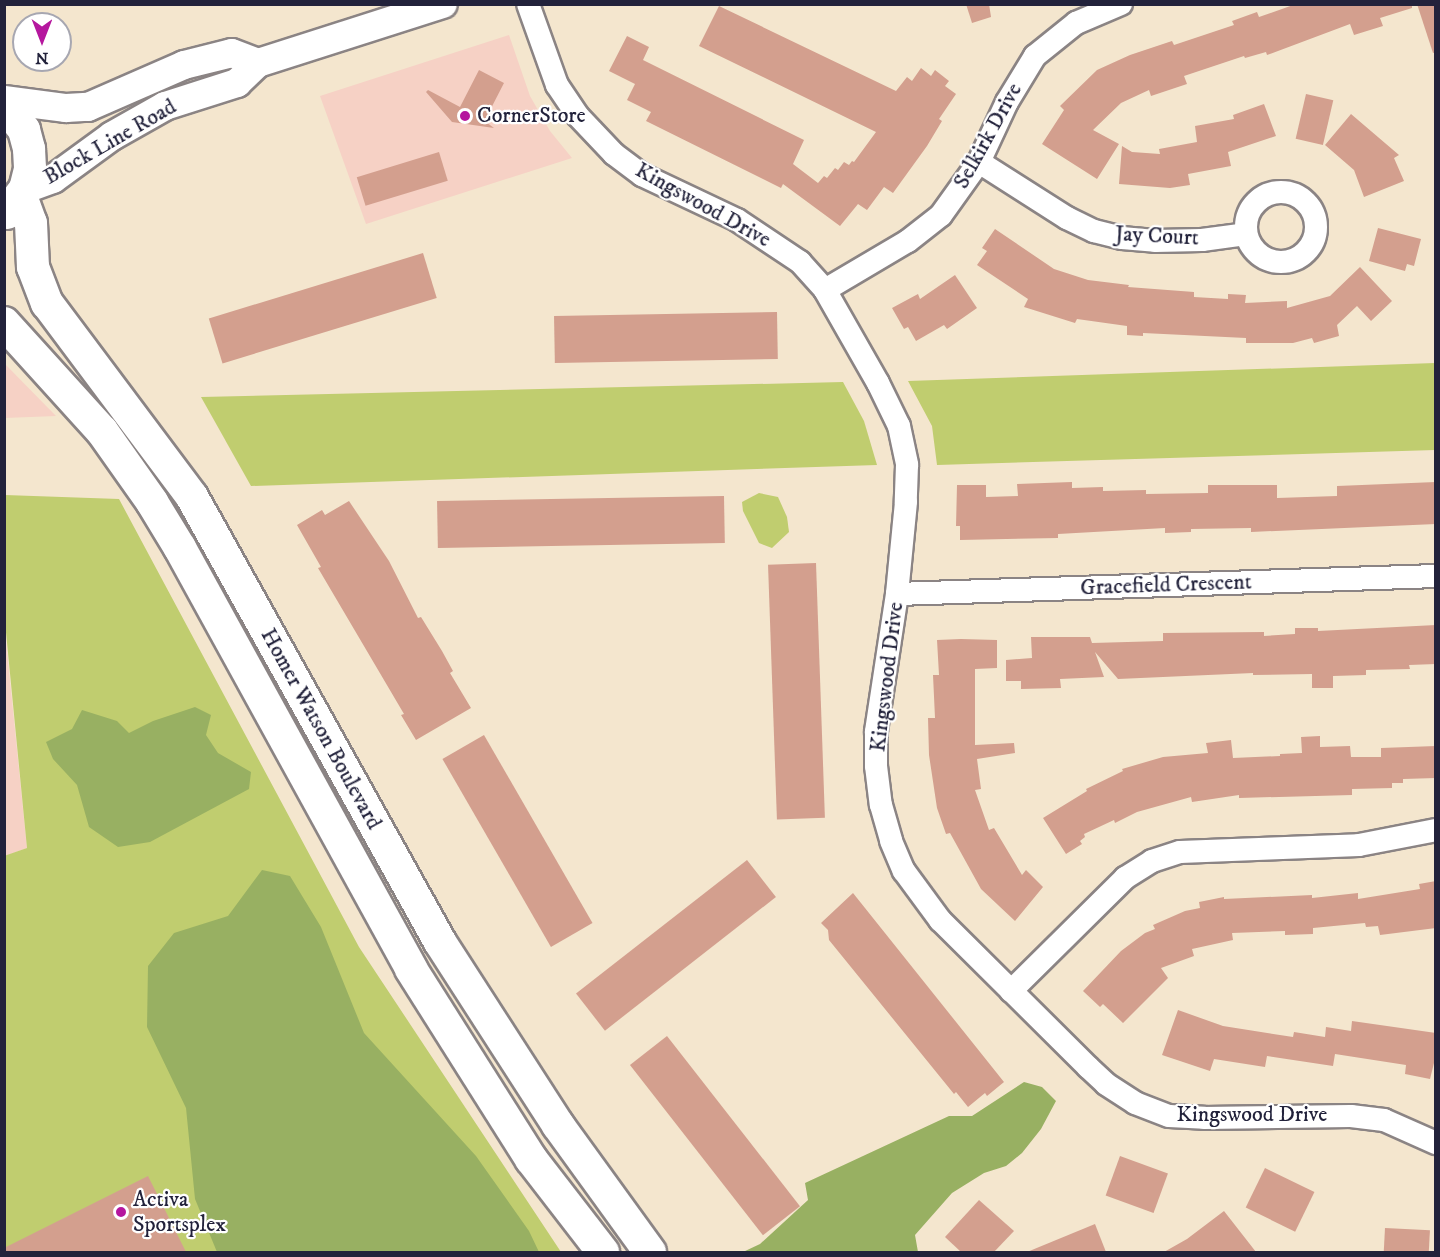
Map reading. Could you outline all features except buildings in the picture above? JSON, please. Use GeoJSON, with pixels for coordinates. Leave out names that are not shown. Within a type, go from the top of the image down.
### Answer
{"type":"FeatureCollection","features":[{"type":"Feature","properties":{"kind":"main road"},"geometry":{"type":"LineString","coordinates":[[4,105],[24,130],[29,149],[30,169],[16,200]]}},
{"type":"Feature","properties":{"kind":"main road","name":"Homer Watson Boulevard"},"geometry":{"type":"LineString","coordinates":[[16,200],[31,223],[33,267],[46,303],[192,497],[440,942],[558,1125],[650,1252]]}},
{"type":"Feature","properties":{"kind":"main road","name":"Homer Watson Boulevard"},"geometry":{"type":"LineString","coordinates":[[4,323],[102,431],[152,502],[186,558],[411,969],[531,1159],[603,1252]]}},
{"type":"Feature","properties":{"kind":"street","name":"Block Line Road"},"geometry":{"type":"LineString","coordinates":[[16,200],[53,178],[111,136],[165,106],[237,83],[258,63],[443,4]]}},
{"type":"Feature","properties":{"kind":"street","name":"Kingswood Drive"},"geometry":{"type":"LineString","coordinates":[[528,4],[557,85],[578,116],[614,154],[642,175],[760,234],[800,262],[825,290],[878,383],[899,426],[907,465],[906,502],[897,594],[876,732],[876,766],[881,805],[891,841],[904,871],[940,920],[1106,1084],[1135,1103],[1169,1116],[1204,1118],[1351,1116],[1384,1120],[1436,1143]]}},
{"type":"Feature","properties":{"kind":"street","name":"Selkirk Drive"},"geometry":{"type":"LineString","coordinates":[[825,290],[908,241],[941,215],[979,162],[1006,102],[1035,56],[1076,23],[1120,4]]}},
{"type":"Feature","properties":{"kind":"street","name":"Block Line Road"},"geometry":{"type":"LineString","coordinates":[[4,100],[66,108],[88,107],[184,65],[232,52],[258,63]]}},
{"type":"Feature","properties":{"kind":"street","name":"Jay Court"},"geometry":{"type":"LineString","coordinates":[[979,162],[1067,218],[1094,231],[1122,238],[1155,241],[1202,240],[1246,234]]}},
{"type":"Feature","properties":{"kind":"street","name":"Gracefield Crescent"},"geometry":{"type":"LineString","coordinates":[[897,594],[1436,576]]}},
{"type":"Feature","properties":{"kind":"street"},"geometry":{"type":"LineString","coordinates":[[1011,992],[1125,878],[1152,861],[1180,852],[1359,845],[1436,830]]}},
{"type":"Feature","properties":{"kind":"shaded area"},"geometry":{"type":"Polygon","coordinates":[[[509,35],[530,96],[550,131],[572,158],[366,224],[320,96],[509,35]]]}},
{"type":"Feature","properties":{"kind":"shaded area"},"geometry":{"type":"Polygon","coordinates":[[[5,364],[56,416],[5,418],[5,364]]]}},
{"type":"Feature","properties":{"kind":"shaded area"},"geometry":{"type":"Polygon","coordinates":[[[4,622],[27,848],[5,856],[4,856],[4,622]]]}},
{"type":"Feature","properties":{"kind":"green space"},"geometry":{"type":"Polygon","coordinates":[[[1435,363],[1435,450],[937,465],[932,426],[908,381],[1435,363]]]}},
{"type":"Feature","properties":{"kind":"green space"},"geometry":{"type":"Polygon","coordinates":[[[843,382],[864,421],[877,465],[251,486],[201,397],[843,382]]]}},
{"type":"Feature","properties":{"kind":"green space"},"geometry":{"type":"Polygon","coordinates":[[[759,493],[778,497],[787,517],[789,532],[772,548],[759,543],[743,511],[742,502],[759,493]]]}},
{"type":"Feature","properties":{"kind":"green space"},"geometry":{"type":"Polygon","coordinates":[[[5,495],[119,499],[359,947],[561,1252],[5,1252],[4,856],[27,848],[5,622],[5,495]]]}},
{"type":"Feature","properties":{"kind":"green space"},"geometry":{"type":"Polygon","coordinates":[[[195,707],[211,715],[206,735],[218,753],[251,772],[249,789],[150,842],[118,847],[89,827],[77,785],[53,759],[46,742],[72,729],[82,710],[117,721],[129,733],[153,721],[195,707]]]}},
{"type":"Feature","properties":{"kind":"green space"},"geometry":{"type":"Polygon","coordinates":[[[262,870],[290,876],[321,927],[364,1033],[476,1156],[529,1231],[539,1252],[217,1252],[195,1199],[186,1108],[147,1027],[148,966],[174,933],[228,916],[262,870]]]}},
{"type":"Feature","properties":{"kind":"green space"},"geometry":{"type":"Polygon","coordinates":[[[1024,1082],[1042,1087],[1056,1101],[1041,1129],[1022,1153],[1006,1166],[984,1173],[952,1193],[915,1235],[918,1252],[743,1252],[760,1244],[808,1200],[805,1183],[949,1116],[972,1116],[1024,1082]]]}},
{"type":"Feature","properties":{"kind":"place","name":"CornerStore"},"geometry":{"type":"Point","coordinates":[465,116]}},
{"type":"Feature","properties":{"kind":"place","name":"Activa Sportsplex"},"geometry":{"type":"Point","coordinates":[121,1212]}}]}
